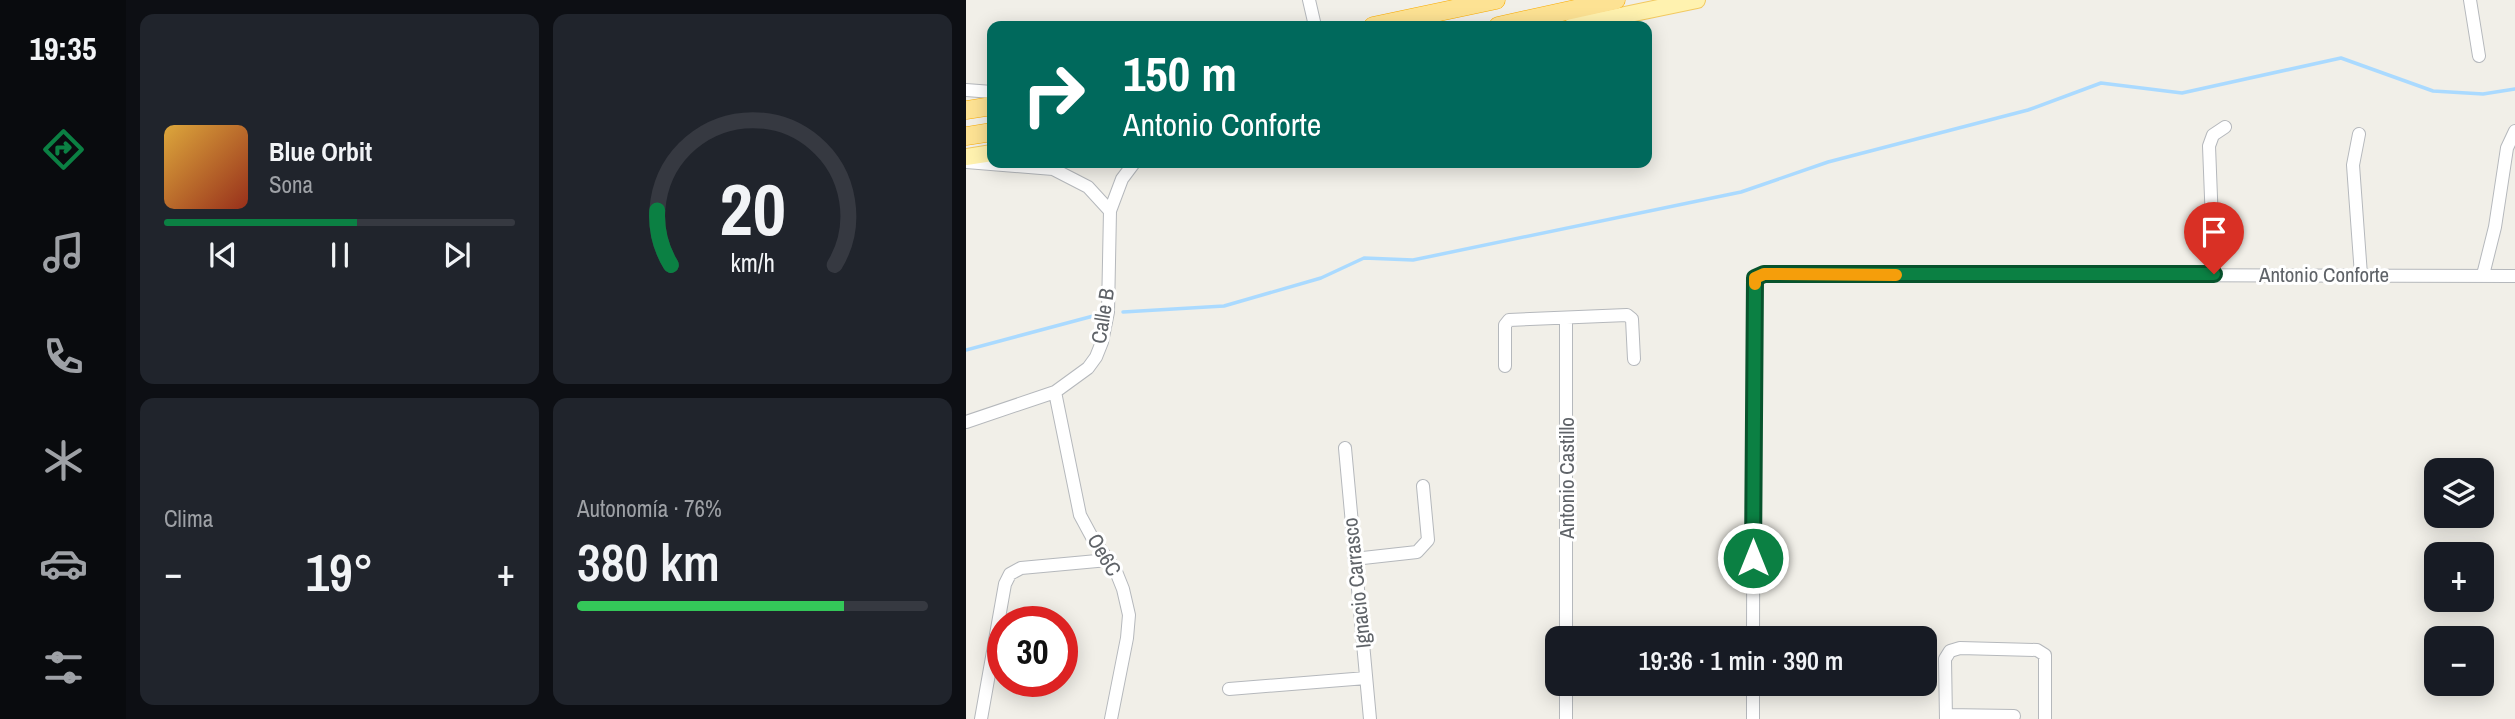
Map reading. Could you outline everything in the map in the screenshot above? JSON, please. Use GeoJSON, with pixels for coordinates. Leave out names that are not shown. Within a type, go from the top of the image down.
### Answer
{"type":"FeatureCollection","features":[{"type":"Feature","properties":{"kind":"highway"},"geometry":{"type":"LineString","coordinates":[[1389,21],[1437,6],[1496,0]]}},
{"type":"Feature","properties":{"kind":"highway"},"geometry":{"type":"LineString","coordinates":[[1521,21],[1616,0]]}},
{"type":"Feature","properties":{"kind":"highway"},"geometry":{"type":"LineString","coordinates":[[966,110],[987,107]]}},
{"type":"Feature","properties":{"kind":"highway"},"geometry":{"type":"LineString","coordinates":[[966,136],[987,133]]}},
{"type":"Feature","properties":{"kind":"main road"},"geometry":{"type":"LineString","coordinates":[[1596,21],[1697,0]]}},
{"type":"Feature","properties":{"kind":"main road"},"geometry":{"type":"LineString","coordinates":[[966,160],[987,154]]}},
{"type":"Feature","properties":{"kind":"street"},"geometry":{"type":"LineString","coordinates":[[1309,0],[1314,21]]}},
{"type":"Feature","properties":{"kind":"street"},"geometry":{"type":"LineString","coordinates":[[2470,0],[2479,56]]}},
{"type":"Feature","properties":{"kind":"street"},"geometry":{"type":"LineString","coordinates":[[966,90],[987,92]]}},
{"type":"Feature","properties":{"kind":"street"},"geometry":{"type":"LineString","coordinates":[[2214,274],[2209,146],[2213,135],[2225,127]]}},
{"type":"Feature","properties":{"kind":"street"},"geometry":{"type":"LineString","coordinates":[[2483,275],[2495,227],[2507,148],[2515,131]]}},
{"type":"Feature","properties":{"kind":"street"},"geometry":{"type":"LineString","coordinates":[[2359,134],[2353,165],[2361,275]]}},
{"type":"Feature","properties":{"kind":"street"},"geometry":{"type":"LineString","coordinates":[[966,160],[987,162]]}},
{"type":"Feature","properties":{"kind":"street"},"geometry":{"type":"LineString","coordinates":[[1044,168],[1054,169],[1088,187],[1110,211]]}},
{"type":"Feature","properties":{"kind":"street","name":"Calle B"},"geometry":{"type":"LineString","coordinates":[[966,422],[1055,392],[1088,368],[1097,357],[1108,312],[1110,211],[1122,179],[1130,168]]}},
{"type":"Feature","properties":{"kind":"street","name":"Antonio Conforte"},"geometry":{"type":"LineString","coordinates":[[1753,626],[1755,278],[1764,274],[2515,276]]}},
{"type":"Feature","properties":{"kind":"street"},"geometry":{"type":"LineString","coordinates":[[1505,366],[1506,326],[1509,320],[1627,315],[1632,319],[1634,359]]}},
{"type":"Feature","properties":{"kind":"street","name":"Antonio Castillo"},"geometry":{"type":"LineString","coordinates":[[1566,318],[1566,626]]}},
{"type":"Feature","properties":{"kind":"street","name":"Oe6C"},"geometry":{"type":"LineString","coordinates":[[1055,392],[1080,515],[1094,541],[1115,569],[1129,615],[1111,719]]}},
{"type":"Feature","properties":{"kind":"street","name":"Ignacio Carrasco"},"geometry":{"type":"LineString","coordinates":[[1345,448],[1370,719]]}},
{"type":"Feature","properties":{"kind":"street"},"geometry":{"type":"LineString","coordinates":[[1354,559],[1417,552],[1423,546],[1428,540],[1423,486]]}},
{"type":"Feature","properties":{"kind":"street"},"geometry":{"type":"LineString","coordinates":[[981,719],[1005,584],[1010,574],[1021,568],[1108,560]]}},
{"type":"Feature","properties":{"kind":"street"},"geometry":{"type":"LineString","coordinates":[[2014,716],[1946,717],[1945,659],[1950,650],[2037,650],[2045,655],[2045,719]]}},
{"type":"Feature","properties":{"kind":"street"},"geometry":{"type":"LineString","coordinates":[[1228,688],[1366,678]]}},
{"type":"Feature","properties":{"kind":"street"},"geometry":{"type":"LineString","coordinates":[[1566,696],[1566,719]]}},
{"type":"Feature","properties":{"kind":"street"},"geometry":{"type":"LineString","coordinates":[[1753,696],[1753,719]]}},
{"type":"Feature","properties":{"kind":"waterway"},"geometry":{"type":"LineString","coordinates":[[1123,312],[1224,306],[1321,278],[1364,258],[1413,260],[1741,192],[1828,162],[2028,110],[2101,83],[2182,93],[2341,58],[2433,91],[2483,94],[2515,89]]}},
{"type":"Feature","properties":{"kind":"waterway"},"geometry":{"type":"LineString","coordinates":[[966,350],[1097,315]]}},
{"type":"Feature","properties":{"kind":"slow traffic"},"geometry":{"type":"LineString","coordinates":[[1755,284],[1755,278],[1764,274],[1896,275]]}},
{"type":"Feature","properties":{"kind":"route"},"geometry":{"type":"LineString","coordinates":[[1753,558],[1755,278],[1764,274],[2214,274]]}}]}
